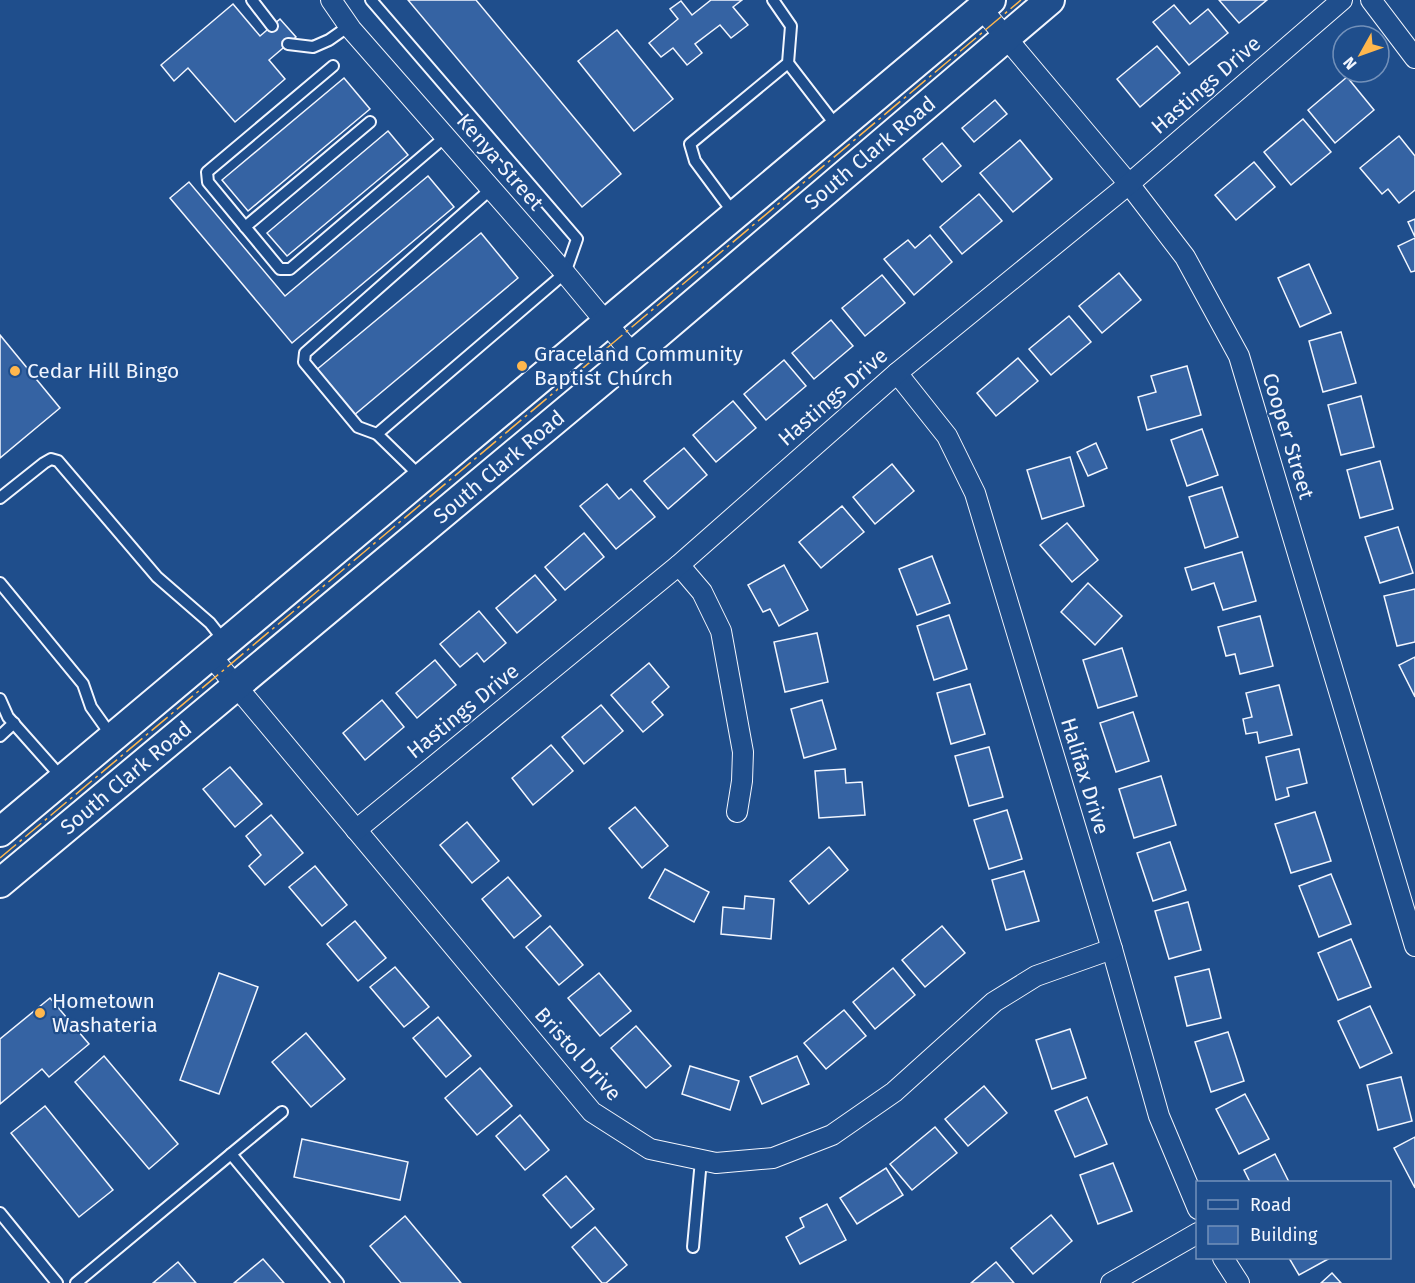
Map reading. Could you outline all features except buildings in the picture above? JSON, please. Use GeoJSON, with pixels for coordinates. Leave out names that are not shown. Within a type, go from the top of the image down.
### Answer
{"type":"FeatureCollection","features":[{"type":"Feature","properties":{"kind":"main road","name":"South Clark Road"},"geometry":{"type":"LineString","coordinates":[[0,883],[633,355],[1050,0]]}},
{"type":"Feature","properties":{"kind":"main road","name":"South Clark Road"},"geometry":{"type":"LineString","coordinates":[[0,832],[986,4]]}},
{"type":"Feature","properties":{"kind":"street","name":"Kenya Street"},"geometry":{"type":"LineString","coordinates":[[331,0],[349,26],[565,273],[633,355]]}},
{"type":"Feature","properties":{"kind":"street","name":"Hastings Drive"},"geometry":{"type":"LineString","coordinates":[[356,830],[679,565],[897,373],[1129,184],[1342,0]]}},
{"type":"Feature","properties":{"kind":"street"},"geometry":{"type":"LineString","coordinates":[[1371,0],[1415,58]]}},
{"type":"Feature","properties":{"kind":"street","name":"Cooper Street"},"geometry":{"type":"LineString","coordinates":[[986,4],[1006,37],[1129,184],[1185,256],[1239,356],[1415,946]]}},
{"type":"Feature","properties":{"kind":"street","name":"Halifax Drive"},"geometry":{"type":"LineString","coordinates":[[897,373],[947,436],[975,493],[1160,1116],[1196,1206]]}},
{"type":"Feature","properties":{"kind":"street"},"geometry":{"type":"LineString","coordinates":[[679,565],[702,592],[721,631],[744,752],[737,812]]}},
{"type":"Feature","properties":{"kind":"street","name":"Bristol Drive"},"geometry":{"type":"LineString","coordinates":[[219,650],[236,686],[592,1112],[650,1149],[716,1163],[773,1158],[831,1135],[894,1092],[994,1002],[1036,975],[1112,949]]}},
{"type":"Feature","properties":{"kind":"street"},"geometry":{"type":"LineString","coordinates":[[1111,1283],[1196,1234]]}},
{"type":"Feature","properties":{"kind":"street"},"geometry":{"type":"LineString","coordinates":[[1224,1259],[1239,1283]]}},
{"type":"Feature","properties":{"kind":"lane"},"geometry":{"type":"LineString","coordinates":[[252,0],[272,26]]}},
{"type":"Feature","properties":{"kind":"lane"},"geometry":{"type":"LineString","coordinates":[[370,0],[576,239],[565,273],[376,434]]}},
{"type":"Feature","properties":{"kind":"lane"},"geometry":{"type":"LineString","coordinates":[[773,0],[791,26],[788,63],[838,129]]}},
{"type":"Feature","properties":{"kind":"lane"},"geometry":{"type":"LineString","coordinates":[[288,44],[313,47],[329,40],[349,26]]}},
{"type":"Feature","properties":{"kind":"lane"},"geometry":{"type":"LineString","coordinates":[[735,215],[695,161],[690,144],[788,63]]}},
{"type":"Feature","properties":{"kind":"lane"},"geometry":{"type":"LineString","coordinates":[[333,66],[207,172],[208,182],[280,269],[290,269],[445,137]]}},
{"type":"Feature","properties":{"kind":"lane"},"geometry":{"type":"LineString","coordinates":[[245,227],[370,122]]}},
{"type":"Feature","properties":{"kind":"lane"},"geometry":{"type":"LineString","coordinates":[[422,479],[376,434],[358,427],[304,362],[305,353],[491,189]]}},
{"type":"Feature","properties":{"kind":"lane"},"geometry":{"type":"LineString","coordinates":[[0,498],[44,463],[51,459],[58,461],[157,577],[210,623],[219,650]]}},
{"type":"Feature","properties":{"kind":"lane"},"geometry":{"type":"LineString","coordinates":[[0,583],[83,684],[91,707],[113,738]]}},
{"type":"Feature","properties":{"kind":"lane"},"geometry":{"type":"LineString","coordinates":[[0,699],[8,717],[64,779]]}},
{"type":"Feature","properties":{"kind":"lane"},"geometry":{"type":"LineString","coordinates":[[0,736],[14,723]]}},
{"type":"Feature","properties":{"kind":"lane"},"geometry":{"type":"LineString","coordinates":[[76,1283],[282,1112]]}},
{"type":"Feature","properties":{"kind":"lane"},"geometry":{"type":"LineString","coordinates":[[231,1154],[338,1283]]}},
{"type":"Feature","properties":{"kind":"lane"},"geometry":{"type":"LineString","coordinates":[[693,1247],[701,1160]]}},
{"type":"Feature","properties":{"kind":"lane"},"geometry":{"type":"LineString","coordinates":[[0,1213],[57,1283]]}},
{"type":"Feature","properties":{"kind":"power"},"geometry":{"type":"LineString","coordinates":[[0,858],[1021,0]]}},
{"type":"Feature","properties":{"kind":"place","name":"Graceland Community Baptist Church"},"geometry":{"type":"Point","coordinates":[522,366]}},
{"type":"Feature","properties":{"kind":"place","name":"Cedar Hill Bingo"},"geometry":{"type":"Point","coordinates":[15,371]}},
{"type":"Feature","properties":{"kind":"place","name":"Hometown Washateria"},"geometry":{"type":"Point","coordinates":[40,1013]}}]}
